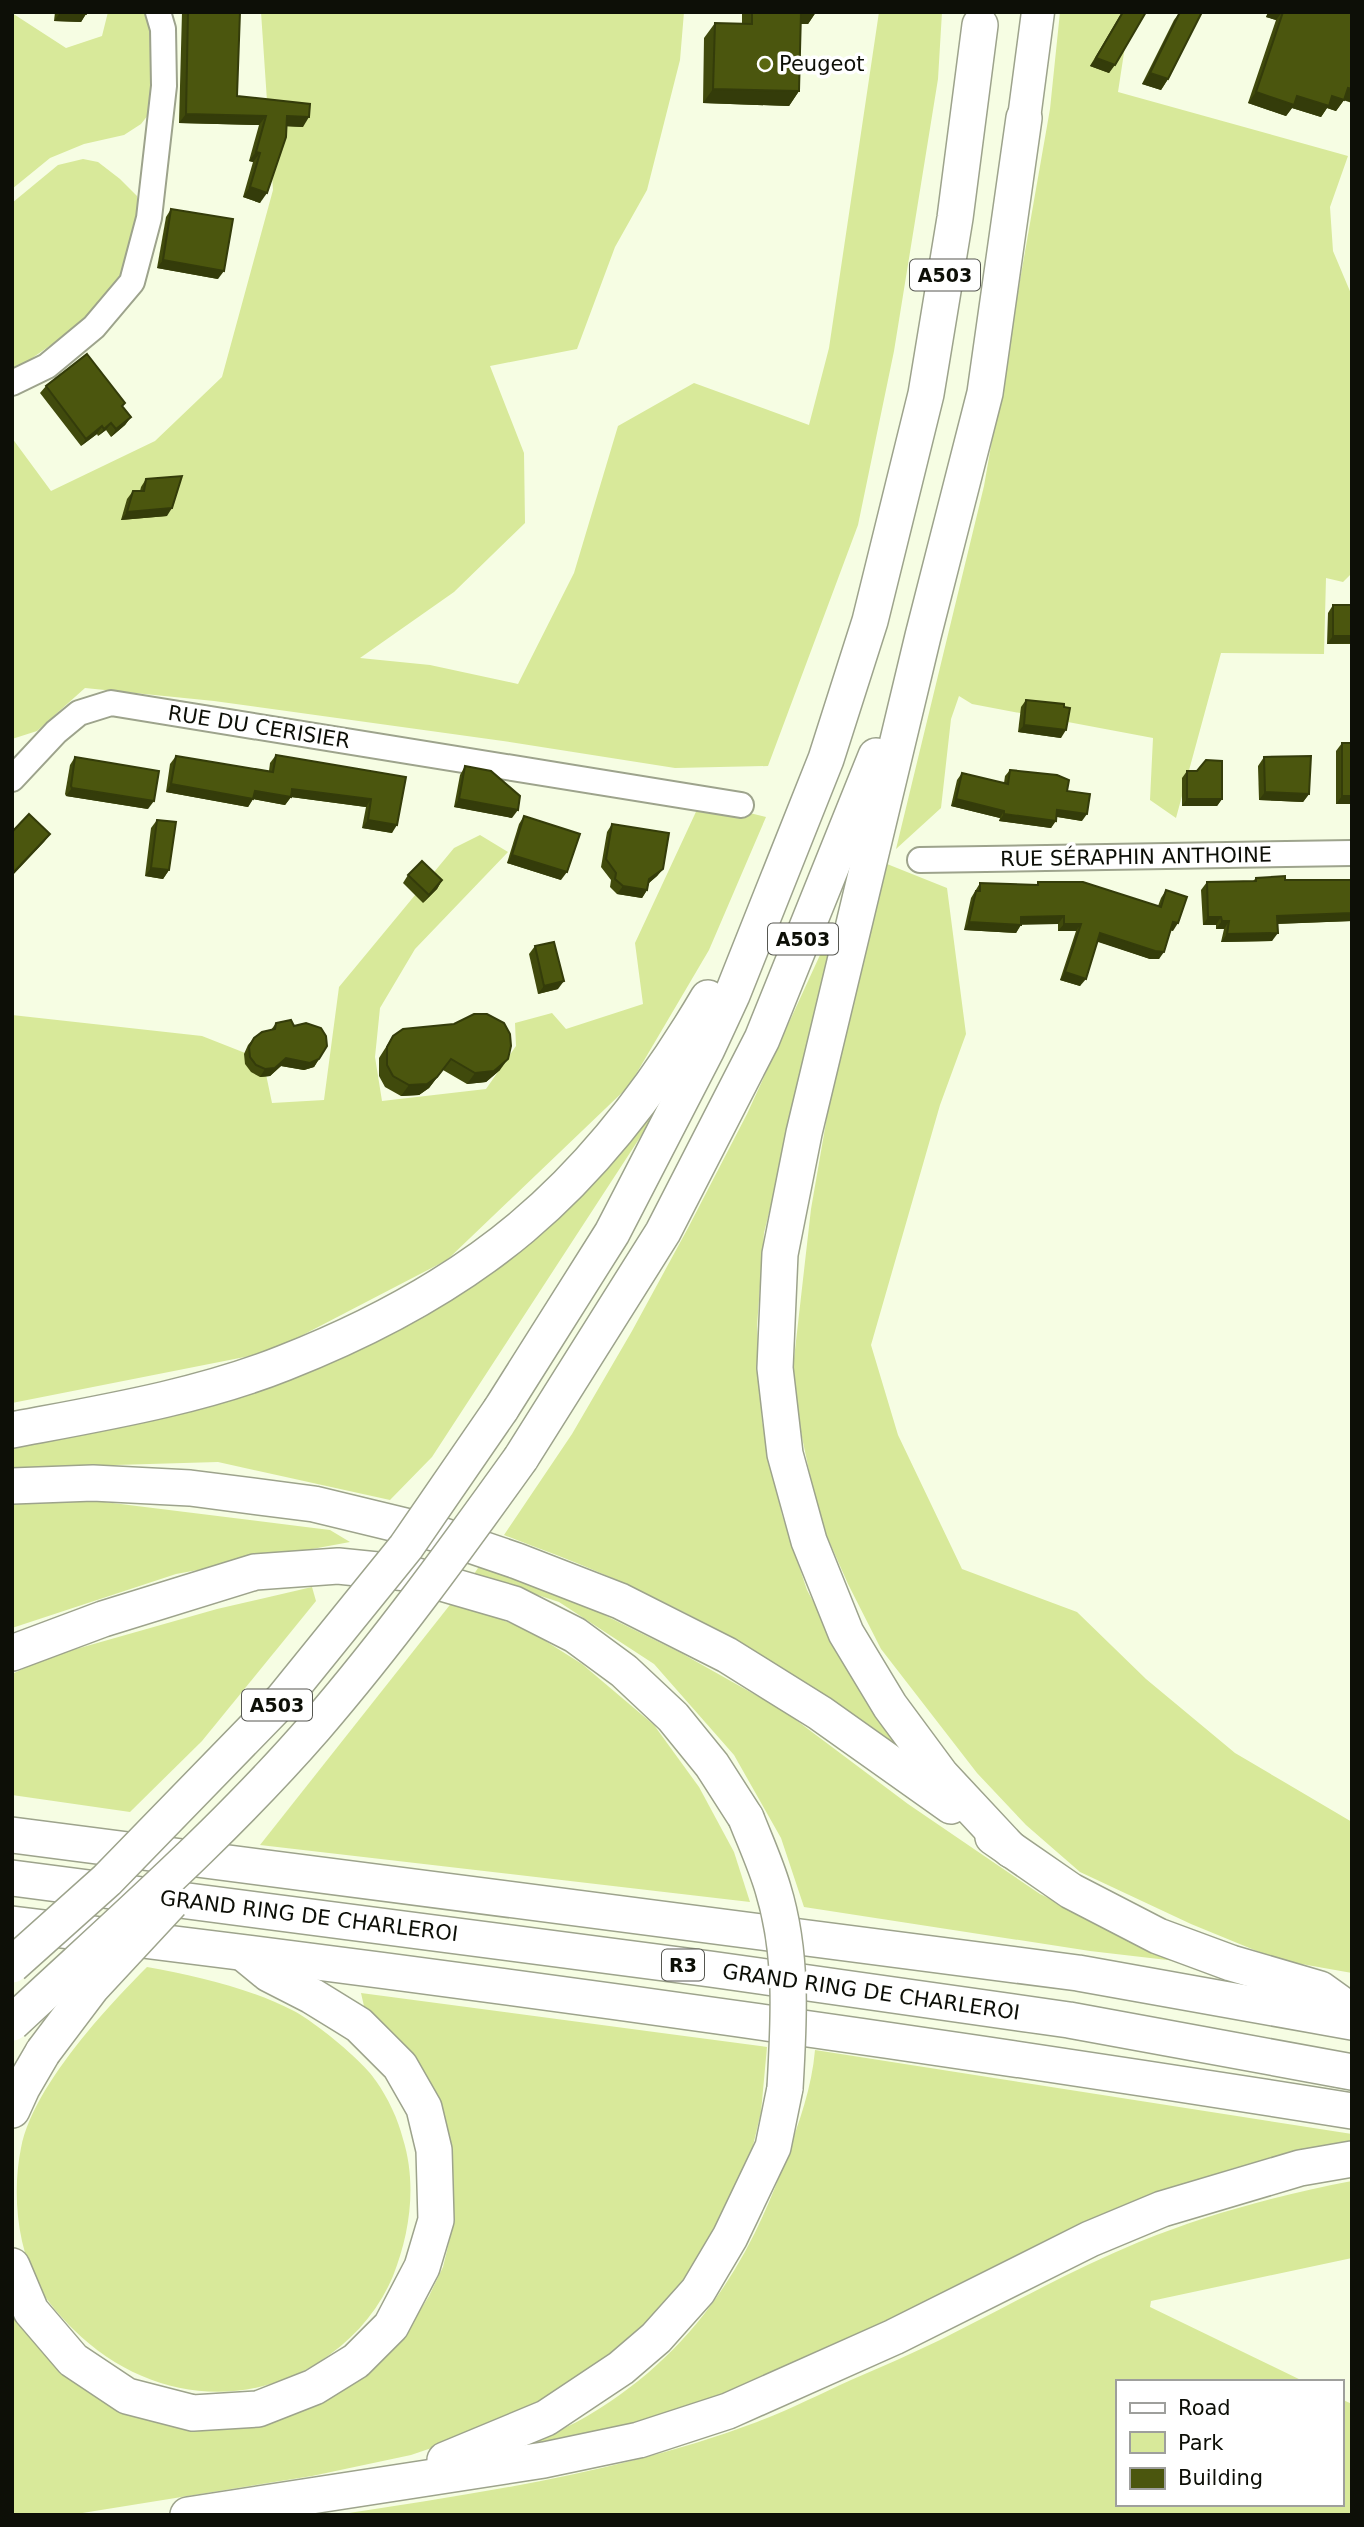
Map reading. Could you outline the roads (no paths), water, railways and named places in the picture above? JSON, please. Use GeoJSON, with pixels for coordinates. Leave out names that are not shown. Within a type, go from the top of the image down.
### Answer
{"type":"FeatureCollection","features":[{"type":"Feature","properties":{"kind":"highway","name":"A503"},"geometry":{"type":"LineString","coordinates":[[12,1965],[107,1880],[283,1699],[406,1547],[501,1409],[612,1233],[707,1049],[732,995],[826,758],[870,621],[926,394],[955,218],[979,16]]}},
{"type":"Feature","properties":{"kind":"highway","name":"A503"},"geometry":{"type":"LineString","coordinates":[[12,2023],[212,1835],[314,1727],[437,1575],[521,1458],[663,1232],[762,1039],[923,636],[985,393],[1024,118]]}},
{"type":"Feature","properties":{"kind":"highway"},"geometry":{"type":"LineString","coordinates":[[923,636],[804,1133],[780,1254],[775,1368],[785,1454],[809,1541],[846,1633],[890,1706],[941,1775],[1011,1850]]}},
{"type":"Feature","properties":{"kind":"highway"},"geometry":{"type":"LineString","coordinates":[[12,1430],[192,1392],[283,1364],[356,1331],[430,1290],[522,1227],[570,1183],[620,1127],[677,1051],[719,980],[747,954]]}},
{"type":"Feature","properties":{"kind":"highway"},"geometry":{"type":"LineString","coordinates":[[12,1486],[93,1483],[135,1485],[314,1504],[438,1534],[620,1601],[727,1655],[831,1721],[1071,1891],[1158,1936],[1231,1963],[1320,1989],[1352,2012]]}},
{"type":"Feature","properties":{"kind":"highway"},"geometry":{"type":"LineString","coordinates":[[12,1653],[103,1619],[255,1572],[338,1566],[407,1573],[514,1604],[575,1635],[624,1671],[673,1717],[712,1765],[746,1818],[774,1889],[787,1956],[790,2014],[785,2088],[773,2147],[730,2237],[698,2291],[656,2338],[621,2368],[546,2418],[486,2445],[376,2486]]}},
{"type":"Feature","properties":{"kind":"highway","name":"GRAND RING DE CHARLEROI"},"geometry":{"type":"LineString","coordinates":[[12,1835],[1078,1973],[1352,2022]]}},
{"type":"Feature","properties":{"kind":"highway"},"geometry":{"type":"LineString","coordinates":[[12,2110],[43,2052],[92,1987],[201,1869],[212,1835]]}},
{"type":"Feature","properties":{"kind":"highway","name":"GRAND RING DE CHARLEROI"},"geometry":{"type":"LineString","coordinates":[[12,1878],[710,1969],[1069,2020],[1352,2072]]}},
{"type":"Feature","properties":{"kind":"highway"},"geometry":{"type":"LineString","coordinates":[[12,1924],[905,2041],[1352,2111]]}},
{"type":"Feature","properties":{"kind":"highway"},"geometry":{"type":"LineString","coordinates":[[12,2266],[31,2311],[73,2360],[127,2396],[193,2413],[258,2409],[314,2387],[356,2361],[391,2326],[422,2267],[436,2220],[434,2150],[424,2108],[400,2066],[359,2025],[269,1974],[241,1952]]}},
{"type":"Feature","properties":{"kind":"highway"},"geometry":{"type":"LineString","coordinates":[[188,2515],[544,2460],[639,2440],[728,2411],[894,2337],[1090,2239],[1162,2208],[1300,2168],[1352,2159]]}},
{"type":"Feature","properties":{"kind":"main road","name":"A503"},"geometry":{"type":"LineString","coordinates":[[1023,12],[1024,118]]}},
{"type":"Feature","properties":{"kind":"main road"},"geometry":{"type":"LineString","coordinates":[[1024,118],[1038,12]]}},
{"type":"Feature","properties":{"kind":"street"},"geometry":{"type":"LineString","coordinates":[[12,383],[47,366],[94,327],[132,282],[149,218],[164,86],[163,29],[158,12]]}},
{"type":"Feature","properties":{"kind":"street","name":"RUE DU CERISIER"},"geometry":{"type":"LineString","coordinates":[[12,779],[56,732],[79,713],[111,703],[741,805]]}},
{"type":"Feature","properties":{"kind":"street","name":"RUE SÉRAPHIN ANTHOINE"},"geometry":{"type":"LineString","coordinates":[[920,860],[1352,853]]}},
{"type":"Feature","properties":{"kind":"place","name":"Peugeot"},"geometry":{"type":"Point","coordinates":[765,64]}}]}
